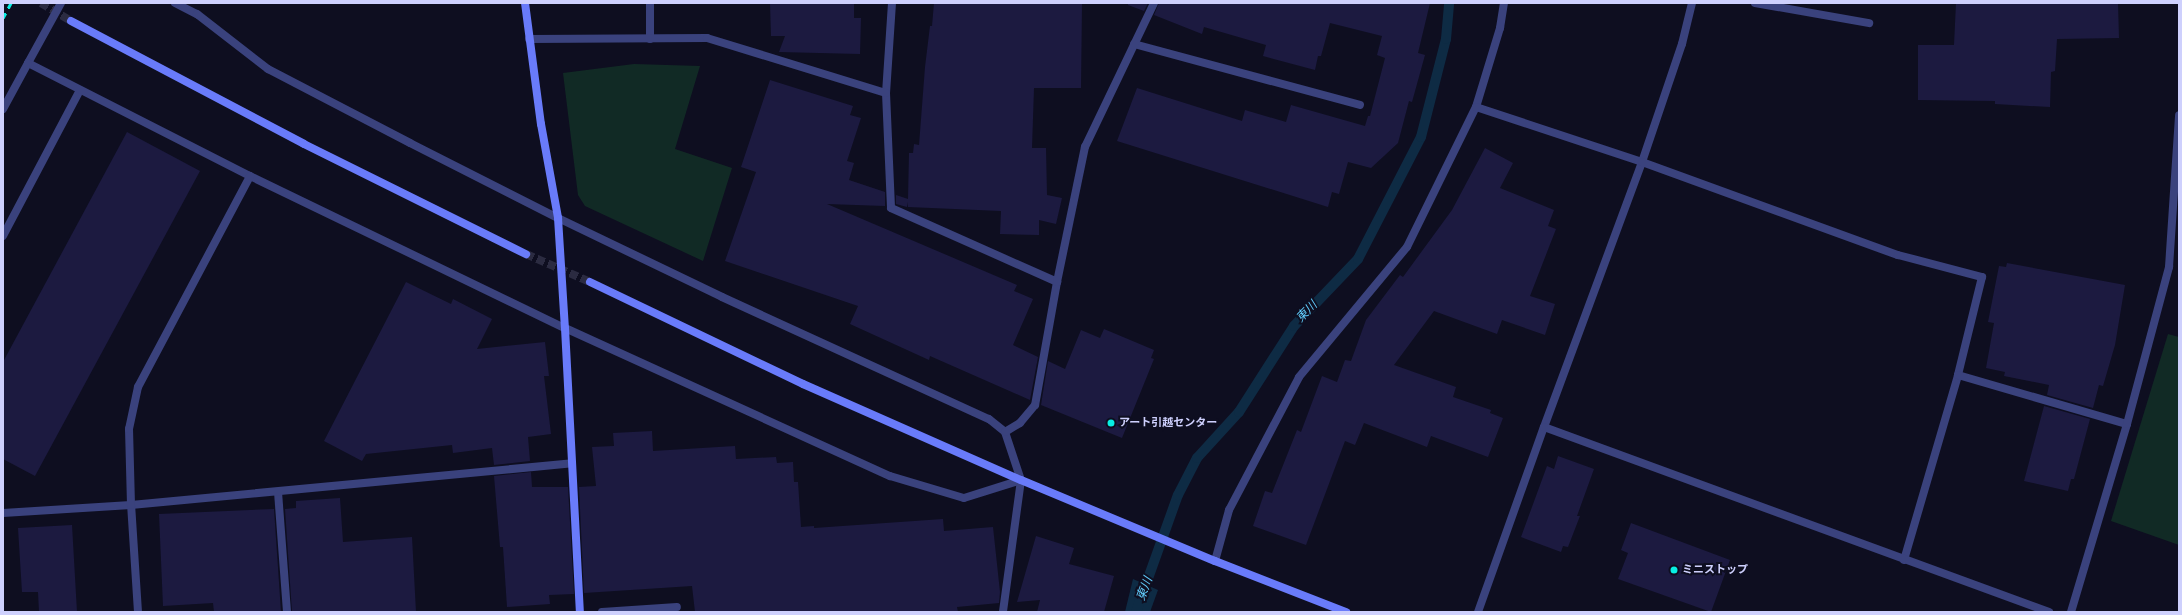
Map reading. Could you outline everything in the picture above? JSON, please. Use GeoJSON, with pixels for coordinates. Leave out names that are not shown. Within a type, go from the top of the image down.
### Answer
{"type":"FeatureCollection","features":[{"type":"Feature","properties":{"kind":"street"},"geometry":{"type":"LineString","coordinates":[[3,109],[61,3]]}},
{"type":"Feature","properties":{"kind":"street"},"geometry":{"type":"LineString","coordinates":[[175,3],[197,14],[268,69],[558,218],[722,296],[990,419],[1005,432],[1021,480],[1003,612]]}},
{"type":"Feature","properties":{"kind":"street"},"geometry":{"type":"LineString","coordinates":[[525,3],[541,124],[558,218],[580,612]]}},
{"type":"Feature","properties":{"kind":"street"},"geometry":{"type":"LineString","coordinates":[[650,3],[650,39]]}},
{"type":"Feature","properties":{"kind":"street"},"geometry":{"type":"LineString","coordinates":[[892,3],[886,93],[891,208],[1057,282]]}},
{"type":"Feature","properties":{"kind":"street"},"geometry":{"type":"LineString","coordinates":[[1005,432],[1020,424],[1035,405],[1057,282],[1085,147],[1154,3]]}},
{"type":"Feature","properties":{"kind":"street"},"geometry":{"type":"LineString","coordinates":[[1215,561],[1229,510],[1299,377],[1407,247],[1476,107],[1500,28],[1504,3]]}},
{"type":"Feature","properties":{"kind":"street"},"geometry":{"type":"LineString","coordinates":[[1478,612],[1544,427],[1642,162],[1682,44],[1692,3]]}},
{"type":"Feature","properties":{"kind":"street"},"geometry":{"type":"LineString","coordinates":[[1755,3],[1868,23]]}},
{"type":"Feature","properties":{"kind":"street"},"geometry":{"type":"LineString","coordinates":[[71,21],[304,144],[526,254]]}},
{"type":"Feature","properties":{"kind":"street"},"geometry":{"type":"LineString","coordinates":[[529,39],[707,38],[886,93]]}},
{"type":"Feature","properties":{"kind":"street"},"geometry":{"type":"LineString","coordinates":[[1134,44],[1360,105]]}},
{"type":"Feature","properties":{"kind":"street"},"geometry":{"type":"LineString","coordinates":[[28,63],[250,176],[565,328],[890,476],[964,498],[1021,480]]}},
{"type":"Feature","properties":{"kind":"street"},"geometry":{"type":"LineString","coordinates":[[3,236],[80,90]]}},
{"type":"Feature","properties":{"kind":"street"},"geometry":{"type":"LineString","coordinates":[[1476,107],[1642,162],[1898,255],[1982,277],[1958,375],[1904,560]]}},
{"type":"Feature","properties":{"kind":"street"},"geometry":{"type":"LineString","coordinates":[[2071,612],[2127,424],[2169,268],[2179,115]]}},
{"type":"Feature","properties":{"kind":"street"},"geometry":{"type":"LineString","coordinates":[[138,612],[131,505],[129,429],[138,387],[250,176]]}},
{"type":"Feature","properties":{"kind":"street"},"geometry":{"type":"LineString","coordinates":[[590,282],[803,384],[1021,480],[1215,561],[1346,612]]}},
{"type":"Feature","properties":{"kind":"street"},"geometry":{"type":"LineString","coordinates":[[1958,375],[2127,424]]}},
{"type":"Feature","properties":{"kind":"street"},"geometry":{"type":"LineString","coordinates":[[1544,427],[2049,612]]}},
{"type":"Feature","properties":{"kind":"street"},"geometry":{"type":"LineString","coordinates":[[3,513],[131,505],[278,492],[418,476],[572,462]]}},
{"type":"Feature","properties":{"kind":"street"},"geometry":{"type":"LineString","coordinates":[[278,492],[287,612]]}},
{"type":"Feature","properties":{"kind":"street"},"geometry":{"type":"LineString","coordinates":[[602,612],[677,607]]}},
{"type":"Feature","properties":{"kind":"green space"},"geometry":{"type":"Polygon","coordinates":[[[634,64],[700,66],[675,149],[732,168],[703,261],[585,206],[578,195],[563,73],[634,64]]]}},
{"type":"Feature","properties":{"kind":"green space"},"geometry":{"type":"Polygon","coordinates":[[[2168,334],[2179,337],[2179,545],[2111,521],[2168,334]]]}},
{"type":"Feature","properties":{"kind":"water"},"geometry":{"type":"Polygon","coordinates":[[[1133,579],[1158,590],[1150,612],[1125,612],[1133,579]]]}},
{"type":"Feature","properties":{"kind":"building"},"geometry":{"type":"Polygon","coordinates":[[[770,3],[854,3],[854,18],[861,18],[860,54],[779,52],[785,36],[771,36],[770,3]]]}},
{"type":"Feature","properties":{"kind":"building"},"geometry":{"type":"Polygon","coordinates":[[[934,3],[1082,3],[1081,88],[1034,88],[1032,148],[1046,148],[1047,195],[1062,198],[1056,224],[1039,220],[1039,235],[1000,234],[1001,211],[908,207],[908,202],[907,207],[896,204],[896,195],[908,199],[909,153],[913,153],[914,144],[919,145],[925,67],[930,26],[932,26],[934,3]]]}},
{"type":"Feature","properties":{"kind":"building"},"geometry":{"type":"Polygon","coordinates":[[[1128,3],[1148,3],[1144,11],[1128,5],[1128,3]]]}},
{"type":"Feature","properties":{"kind":"building"},"geometry":{"type":"Polygon","coordinates":[[[1159,3],[1430,3],[1418,53],[1425,55],[1412,102],[1409,101],[1398,143],[1371,168],[1348,162],[1339,194],[1332,192],[1328,207],[1117,141],[1137,88],[1242,121],[1245,110],[1286,122],[1291,105],[1365,126],[1368,116],[1370,116],[1385,58],[1377,55],[1382,36],[1330,23],[1321,56],[1318,56],[1315,70],[1263,56],[1266,45],[1204,27],[1202,34],[1154,15],[1159,3]]]}},
{"type":"Feature","properties":{"kind":"building"},"geometry":{"type":"Polygon","coordinates":[[[1956,3],[2118,3],[2119,38],[2057,39],[2055,71],[2051,72],[2050,107],[1995,104],[1995,101],[1918,100],[1918,45],[1954,45],[1956,3]]]}},
{"type":"Feature","properties":{"kind":"building"},"geometry":{"type":"Polygon","coordinates":[[[770,80],[853,106],[850,115],[861,118],[847,161],[854,163],[849,180],[885,192],[885,206],[827,204],[1017,285],[1014,291],[1033,299],[1013,345],[1038,357],[1030,400],[930,356],[929,360],[850,324],[858,306],[725,261],[756,172],[741,167],[770,80]]]}},
{"type":"Feature","properties":{"kind":"building"},"geometry":{"type":"Polygon","coordinates":[[[127,132],[200,171],[35,476],[3,459],[3,362],[127,132]]]}},
{"type":"Feature","properties":{"kind":"building"},"geometry":{"type":"Polygon","coordinates":[[[1485,148],[1513,163],[1500,188],[1554,210],[1548,226],[1556,229],[1530,296],[1555,304],[1545,335],[1502,320],[1497,334],[1434,311],[1394,365],[1456,387],[1453,397],[1491,410],[1490,413],[1503,418],[1488,457],[1431,436],[1427,447],[1364,423],[1355,445],[1345,441],[1306,545],[1253,526],[1265,491],[1272,493],[1297,430],[1301,432],[1322,376],[1337,382],[1345,360],[1351,361],[1366,320],[1400,275],[1403,277],[1452,210],[1485,148]]]}},
{"type":"Feature","properties":{"kind":"building"},"geometry":{"type":"Polygon","coordinates":[[[2007,263],[2125,285],[2115,345],[2103,386],[2099,385],[2093,408],[2047,395],[2049,385],[2004,376],[2005,372],[1986,368],[1994,323],[1988,322],[1999,266],[2006,267],[2007,263]]]}},
{"type":"Feature","properties":{"kind":"building"},"geometry":{"type":"Polygon","coordinates":[[[406,282],[451,304],[453,299],[492,319],[477,349],[545,342],[549,376],[544,376],[551,434],[528,437],[530,461],[494,465],[492,448],[453,453],[452,445],[366,454],[362,461],[324,441],[406,282]]]}},
{"type":"Feature","properties":{"kind":"building"},"geometry":{"type":"Polygon","coordinates":[[[1104,329],[1154,350],[1151,358],[1154,359],[1122,438],[1041,405],[1048,361],[1065,369],[1081,330],[1100,338],[1104,329]]]}},
{"type":"Feature","properties":{"kind":"building"},"geometry":{"type":"Polygon","coordinates":[[[2044,406],[2090,419],[2074,479],[2071,479],[2068,491],[2024,481],[2044,406]]]}},
{"type":"Feature","properties":{"kind":"building"},"geometry":{"type":"Polygon","coordinates":[[[652,431],[653,451],[735,446],[736,459],[776,457],[777,463],[793,462],[794,482],[798,482],[801,527],[814,526],[814,528],[943,519],[944,531],[993,527],[1000,592],[999,603],[957,607],[958,612],[695,612],[692,586],[584,593],[579,487],[596,486],[592,447],[614,446],[613,433],[652,431]]]}},
{"type":"Feature","properties":{"kind":"building"},"geometry":{"type":"Polygon","coordinates":[[[1558,456],[1594,469],[1577,516],[1580,516],[1568,547],[1563,546],[1561,552],[1521,537],[1547,466],[1554,469],[1558,456]]]}},
{"type":"Feature","properties":{"kind":"building"},"geometry":{"type":"Polygon","coordinates":[[[531,472],[532,487],[568,487],[574,594],[549,595],[550,604],[507,607],[503,547],[500,547],[494,476],[531,472]]]}},
{"type":"Feature","properties":{"kind":"building"},"geometry":{"type":"Polygon","coordinates":[[[340,498],[343,542],[412,537],[416,612],[292,612],[285,509],[296,508],[296,501],[340,498]]]}},
{"type":"Feature","properties":{"kind":"building"},"geometry":{"type":"Polygon","coordinates":[[[274,509],[281,612],[214,612],[213,603],[163,606],[159,514],[274,509]]]}},
{"type":"Feature","properties":{"kind":"building","name":"ミニストップ"},"geometry":{"type":"Polygon","coordinates":[[[1631,523],[1730,560],[1711,612],[1618,579],[1628,553],[1621,550],[1631,523]]]}},
{"type":"Feature","properties":{"kind":"building"},"geometry":{"type":"Polygon","coordinates":[[[72,525],[77,612],[39,612],[38,592],[22,592],[18,528],[72,525]]]}},
{"type":"Feature","properties":{"kind":"building"},"geometry":{"type":"Polygon","coordinates":[[[1036,536],[1074,548],[1069,564],[1114,576],[1104,612],[1037,612],[1040,600],[1017,602],[1036,536]]]}},
{"type":"Feature","properties":{"kind":"waterway","name":"東川"},"geometry":{"type":"LineString","coordinates":[[1136,612],[1178,495],[1197,458],[1239,412],[1294,326],[1358,259],[1421,137],[1446,39],[1449,3]]}},
{"type":"Feature","properties":{"kind":"tunnel"},"geometry":{"type":"LineString","coordinates":[[41,3],[71,21]]}},
{"type":"Feature","properties":{"kind":"tunnel"},"geometry":{"type":"LineString","coordinates":[[526,254],[590,282]]}},
{"type":"Feature","properties":{"kind":"railway"},"geometry":{"type":"LineString","coordinates":[[3,18],[11,3]]}},
{"type":"Feature","properties":{"kind":"place","name":"アート引越センター"},"geometry":{"type":"Point","coordinates":[1111,423]}},
{"type":"Feature","properties":{"kind":"place","name":"ミニストップ"},"geometry":{"type":"Point","coordinates":[1674,570]}}]}
